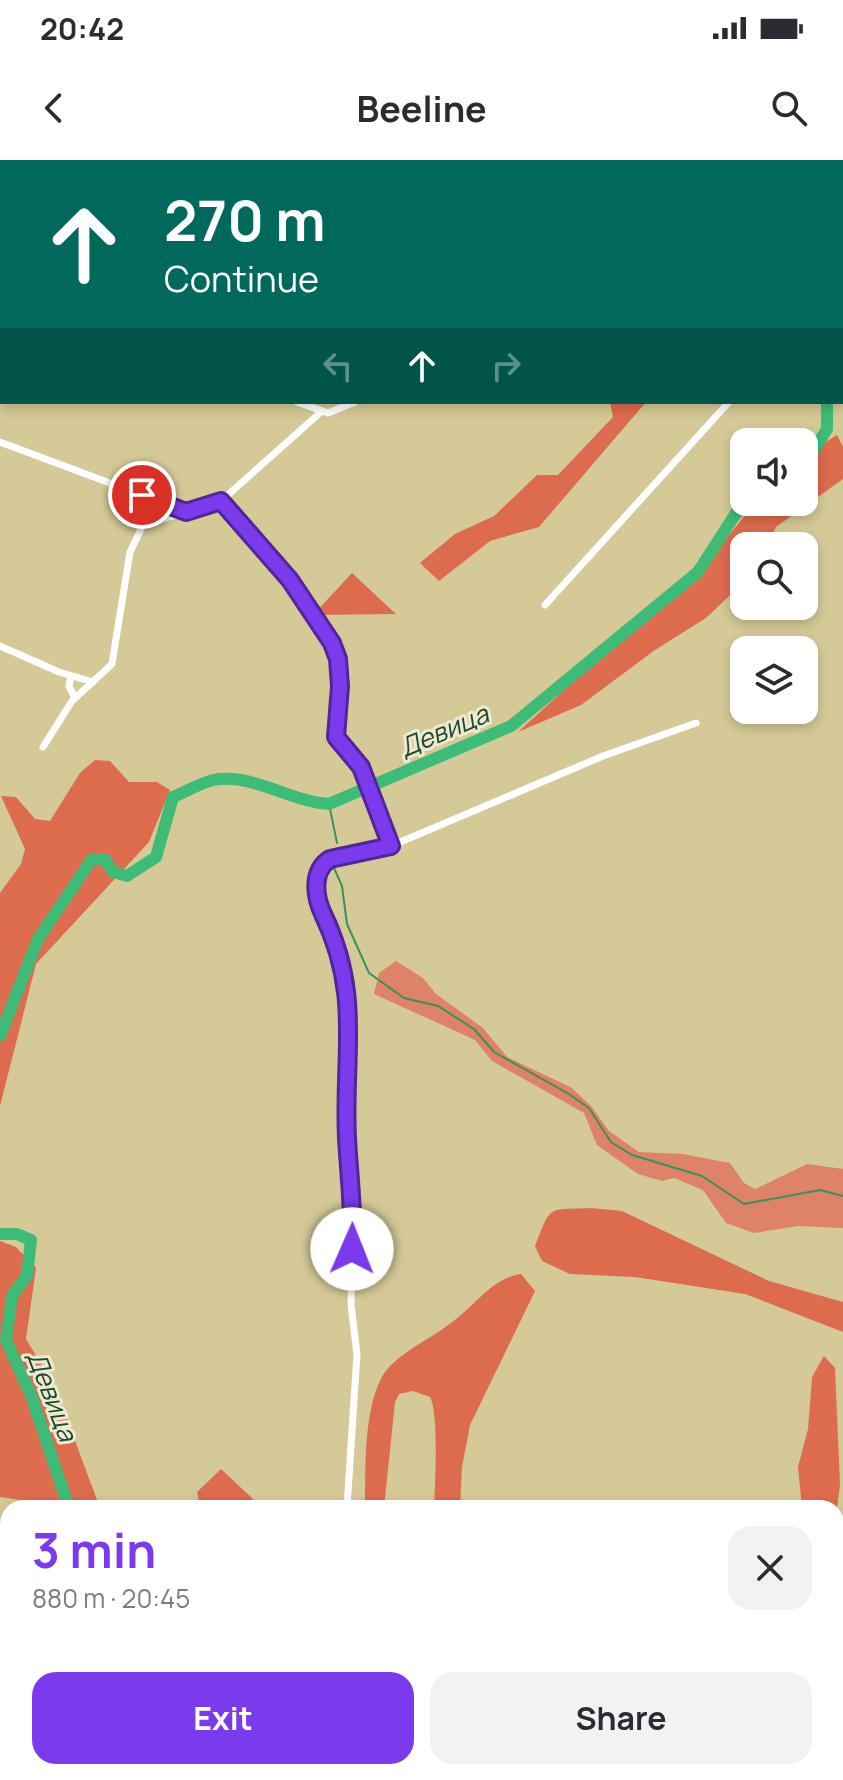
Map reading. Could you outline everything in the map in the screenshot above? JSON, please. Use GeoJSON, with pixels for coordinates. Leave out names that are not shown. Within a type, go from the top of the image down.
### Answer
{"type":"FeatureCollection","features":[{"type":"Feature","properties":{"kind":"street"},"geometry":{"type":"LineString","coordinates":[[302,404],[321,412],[336,412],[351,404]]}},
{"type":"Feature","properties":{"kind":"street"},"geometry":{"type":"LineString","coordinates":[[545,605],[727,404]]}},
{"type":"Feature","properties":{"kind":"street"},"geometry":{"type":"LineString","coordinates":[[143,525],[221,501],[321,412]]}},
{"type":"Feature","properties":{"kind":"street"},"geometry":{"type":"LineString","coordinates":[[0,442],[186,512]]}},
{"type":"Feature","properties":{"kind":"street"},"geometry":{"type":"LineString","coordinates":[[43,747],[75,698],[112,664],[130,552],[143,525],[145,498]]}},
{"type":"Feature","properties":{"kind":"street"},"geometry":{"type":"LineString","coordinates":[[221,501],[290,580],[332,643],[338,659],[340,686],[336,737],[361,767],[378,804],[391,846]]}},
{"type":"Feature","properties":{"kind":"street"},"geometry":{"type":"LineString","coordinates":[[0,646],[93,682]]}},
{"type":"Feature","properties":{"kind":"street"},"geometry":{"type":"LineString","coordinates":[[71,676],[69,686],[75,698]]}},
{"type":"Feature","properties":{"kind":"street"},"geometry":{"type":"LineString","coordinates":[[348,1500],[357,1354],[351,1305],[353,1226],[347,1138],[349,996],[342,962],[318,903],[319,874],[330,859],[391,846],[603,756],[696,723]]}},
{"type":"Feature","properties":{"kind":"shaded area"},"geometry":{"type":"Polygon","coordinates":[[[610,404],[644,404],[539,527],[490,541],[439,581],[420,563],[455,534],[494,516],[537,475],[558,475],[613,417],[610,404]]]}},
{"type":"Feature","properties":{"kind":"shaded area"},"geometry":{"type":"Polygon","coordinates":[[[837,435],[843,447],[843,479],[818,497],[818,447],[837,435]]]}},
{"type":"Feature","properties":{"kind":"shaded area"},"geometry":{"type":"Polygon","coordinates":[[[745,516],[791,516],[774,532],[731,532],[745,516]]]}},
{"type":"Feature","properties":{"kind":"shaded area"},"geometry":{"type":"Polygon","coordinates":[[[730,534],[730,595],[706,618],[655,650],[581,705],[518,732],[715,552],[730,534]]]}},
{"type":"Feature","properties":{"kind":"shaded area"},"geometry":{"type":"Polygon","coordinates":[[[352,573],[396,614],[313,615],[352,573]]]}},
{"type":"Feature","properties":{"kind":"shaded area"},"geometry":{"type":"Polygon","coordinates":[[[95,760],[110,761],[129,782],[157,782],[170,790],[149,842],[36,964],[0,1106],[0,893],[21,864],[25,849],[1,796],[16,797],[35,819],[50,821],[80,773],[95,760]]]}},
{"type":"Feature","properties":{"kind":"shaded area"},"geometry":{"type":"Polygon","coordinates":[[[396,961],[423,978],[436,994],[483,1028],[507,1057],[572,1088],[591,1106],[609,1131],[639,1152],[683,1154],[730,1163],[744,1183],[755,1189],[807,1164],[843,1169],[843,1228],[798,1226],[754,1233],[726,1223],[703,1190],[674,1178],[662,1181],[638,1174],[597,1145],[584,1113],[492,1061],[475,1040],[374,994],[379,973],[396,961]]]}},
{"type":"Feature","properties":{"kind":"shaded area"},"geometry":{"type":"Polygon","coordinates":[[[591,1208],[622,1211],[769,1281],[843,1302],[843,1332],[745,1294],[635,1277],[570,1274],[542,1261],[535,1246],[548,1216],[558,1210],[591,1208]]]}},
{"type":"Feature","properties":{"kind":"shaded area"},"geometry":{"type":"Polygon","coordinates":[[[0,1241],[16,1247],[36,1268],[26,1339],[55,1387],[97,1500],[0,1497],[0,1241]]]}},
{"type":"Feature","properties":{"kind":"shaded area"},"geometry":{"type":"Polygon","coordinates":[[[521,1274],[535,1291],[470,1425],[462,1467],[460,1500],[434,1500],[433,1405],[430,1397],[413,1391],[399,1394],[395,1402],[385,1500],[365,1500],[370,1413],[382,1378],[399,1358],[511,1276],[521,1274]]]}},
{"type":"Feature","properties":{"kind":"shaded area"},"geometry":{"type":"Polygon","coordinates":[[[824,1356],[835,1368],[838,1500],[801,1500],[798,1467],[808,1429],[812,1377],[824,1356]]]}},
{"type":"Feature","properties":{"kind":"shaded area"},"geometry":{"type":"Polygon","coordinates":[[[221,1469],[253,1499],[198,1500],[197,1492],[221,1469]]]}},
{"type":"Feature","properties":{"kind":"waterway","name":"Девица"},"geometry":{"type":"LineString","coordinates":[[818,443],[827,429],[827,404]]}},
{"type":"Feature","properties":{"kind":"waterway","name":"Девица"},"geometry":{"type":"LineString","coordinates":[[0,1036],[38,939],[92,859],[105,859],[113,872],[127,876],[156,857],[173,797],[208,781],[227,779],[329,804],[511,726],[698,572],[734,516]]}},
{"type":"Feature","properties":{"kind":"waterway"},"geometry":{"type":"LineString","coordinates":[[329,804],[337,843]]}},
{"type":"Feature","properties":{"kind":"waterway"},"geometry":{"type":"LineString","coordinates":[[334,868],[342,886],[347,924],[369,973],[404,998],[438,1006],[474,1029],[494,1052],[569,1094],[589,1108],[611,1142],[632,1155],[702,1176],[744,1204],[820,1190],[843,1196]]}},
{"type":"Feature","properties":{"kind":"waterway","name":"Девица"},"geometry":{"type":"LineString","coordinates":[[0,1234],[17,1234],[31,1240],[27,1275],[12,1296],[6,1340],[31,1395],[66,1500]]}},
{"type":"Feature","properties":{"kind":"route"},"geometry":{"type":"LineString","coordinates":[[142,495],[186,512],[221,501],[290,580],[332,643],[338,659],[340,686],[336,737],[339,746],[351,752],[361,767],[378,804],[391,846],[356,856],[330,859],[324,863],[316,885],[318,903],[344,966],[349,996],[347,1138],[352,1249]]}}]}
